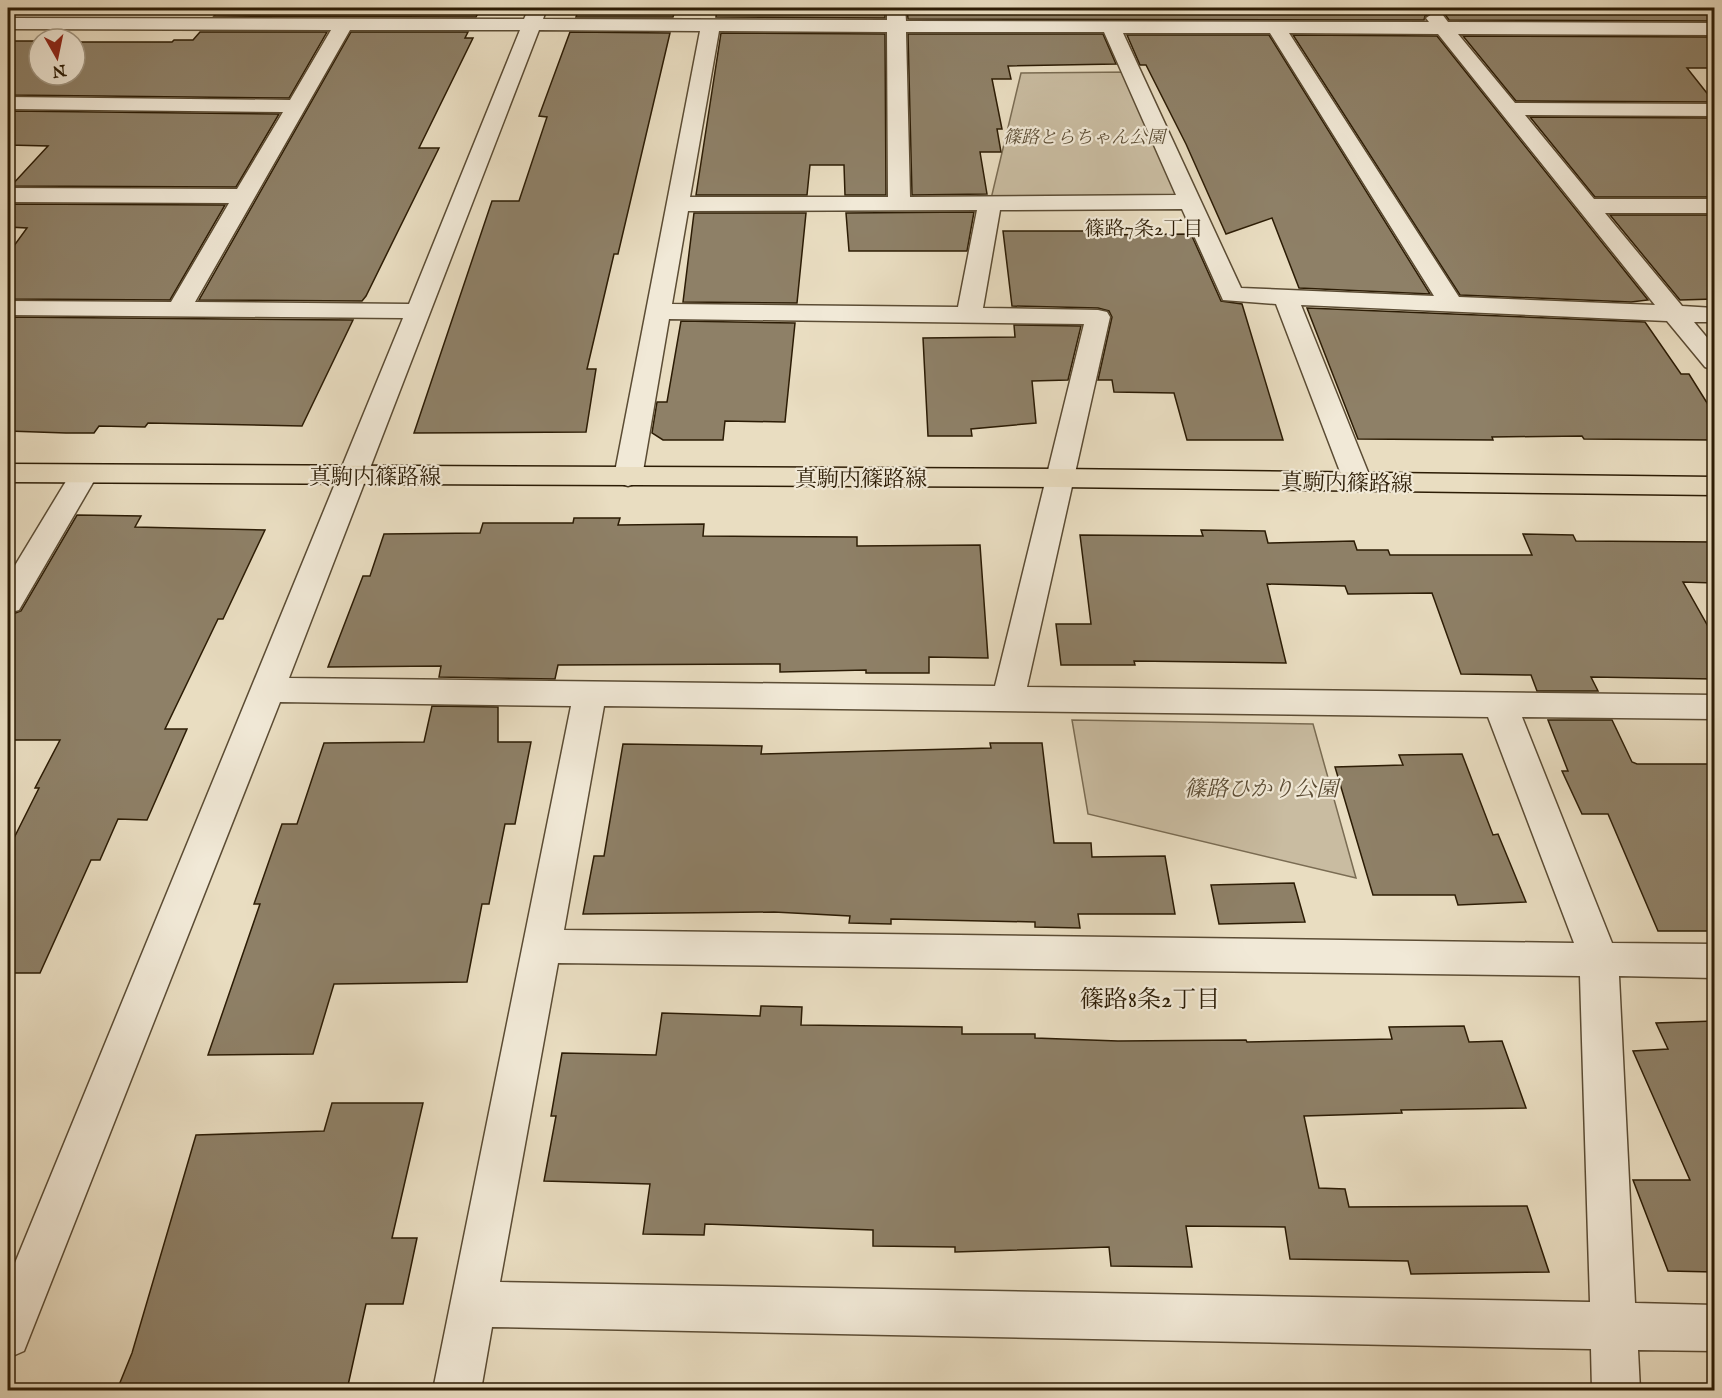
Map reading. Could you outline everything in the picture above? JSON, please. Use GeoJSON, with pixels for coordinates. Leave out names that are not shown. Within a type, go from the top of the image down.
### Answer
{"type":"FeatureCollection","features":[{"type":"Feature","properties":{"kind":"main road","name":"真駒内篠路線"},"geometry":{"type":"LineString","coordinates":[[8,473],[1058,478],[1714,486]]}},
{"type":"Feature","properties":{"kind":"street"},"geometry":{"type":"LineString","coordinates":[[1427,8],[1590,206],[1714,362]]}},
{"type":"Feature","properties":{"kind":"street"},"geometry":{"type":"LineString","coordinates":[[1595,8],[1613,29]]}},
{"type":"Feature","properties":{"kind":"street"},"geometry":{"type":"LineString","coordinates":[[8,23],[344,24],[534,16],[710,26],[896,17],[1112,27],[1714,29]]}},
{"type":"Feature","properties":{"kind":"street"},"geometry":{"type":"LineString","coordinates":[[8,1335],[268,690],[534,16]]}},
{"type":"Feature","properties":{"kind":"street"},"geometry":{"type":"LineString","coordinates":[[896,17],[899,203]]}},
{"type":"Feature","properties":{"kind":"street"},"geometry":{"type":"LineString","coordinates":[[179,309],[344,24]]}},
{"type":"Feature","properties":{"kind":"street"},"geometry":{"type":"LineString","coordinates":[[628,477],[710,26]]}},
{"type":"Feature","properties":{"kind":"street"},"geometry":{"type":"LineString","coordinates":[[1112,27],[1232,295],[1714,315]]}},
{"type":"Feature","properties":{"kind":"street"},"geometry":{"type":"LineString","coordinates":[[1276,28],[1451,304]]}},
{"type":"Feature","properties":{"kind":"street"},"geometry":{"type":"LineString","coordinates":[[8,104],[297,106]]}},
{"type":"Feature","properties":{"kind":"street"},"geometry":{"type":"LineString","coordinates":[[1510,109],[1714,110]]}},
{"type":"Feature","properties":{"kind":"street"},"geometry":{"type":"LineString","coordinates":[[8,195],[244,196]]}},
{"type":"Feature","properties":{"kind":"street"},"geometry":{"type":"LineString","coordinates":[[677,204],[1191,202]]}},
{"type":"Feature","properties":{"kind":"street"},"geometry":{"type":"LineString","coordinates":[[969,315],[990,203]]}},
{"type":"Feature","properties":{"kind":"street"},"geometry":{"type":"LineString","coordinates":[[1590,206],[1714,206]]}},
{"type":"Feature","properties":{"kind":"street"},"geometry":{"type":"LineString","coordinates":[[1286,298],[1358,482]]}},
{"type":"Feature","properties":{"kind":"street"},"geometry":{"type":"LineString","coordinates":[[8,308],[417,311]]}},
{"type":"Feature","properties":{"kind":"street"},"geometry":{"type":"LineString","coordinates":[[658,311],[1098,317],[1058,478],[1008,699]]}},
{"type":"Feature","properties":{"kind":"street"},"geometry":{"type":"LineString","coordinates":[[8,602],[84,474]]}},
{"type":"Feature","properties":{"kind":"street"},"geometry":{"type":"LineString","coordinates":[[268,690],[1714,706]]}},
{"type":"Feature","properties":{"kind":"street"},"geometry":{"type":"LineString","coordinates":[[457,1390],[540,946],[590,695]]}},
{"type":"Feature","properties":{"kind":"street"},"geometry":{"type":"LineString","coordinates":[[1500,704],[1599,959],[1616,1390]]}},
{"type":"Feature","properties":{"kind":"street"},"geometry":{"type":"LineString","coordinates":[[540,946],[1714,961]]}},
{"type":"Feature","properties":{"kind":"street"},"geometry":{"type":"LineString","coordinates":[[474,1304],[1714,1328]]}},
{"type":"Feature","properties":{"kind":"green space","name":"篠路とらちゃん公園"},"geometry":{"type":"Polygon","coordinates":[[[1132,72],[1191,202],[990,203],[1021,73],[1132,72]]]}},
{"type":"Feature","properties":{"kind":"green space","name":"篠路ひかり公園"},"geometry":{"type":"Polygon","coordinates":[[[1072,720],[1313,724],[1356,878],[1088,814],[1072,720]]]}},
{"type":"Feature","properties":{"kind":"building"},"geometry":{"type":"Polygon","coordinates":[[[221,8],[481,8],[476,17],[214,16],[221,8]]]}},
{"type":"Feature","properties":{"kind":"building"},"geometry":{"type":"Polygon","coordinates":[[[579,8],[676,8],[673,17],[576,17],[579,8]]]}},
{"type":"Feature","properties":{"kind":"building"},"geometry":{"type":"Polygon","coordinates":[[[717,8],[885,8],[885,18],[716,17],[717,8]]]}},
{"type":"Feature","properties":{"kind":"building"},"geometry":{"type":"Polygon","coordinates":[[[907,8],[1714,8],[1714,21],[1449,20],[1444,13],[1436,10],[1425,16],[1424,20],[908,19],[907,8]]]}},
{"type":"Feature","properties":{"kind":"building"},"geometry":{"type":"Polygon","coordinates":[[[200,32],[327,32],[289,98],[8,95],[8,41],[27,41],[27,87],[87,87],[87,42],[193,40],[200,32]]]}},
{"type":"Feature","properties":{"kind":"building"},"geometry":{"type":"Polygon","coordinates":[[[351,32],[468,32],[465,38],[473,38],[419,148],[439,148],[366,296],[362,301],[199,300],[351,32]]]}},
{"type":"Feature","properties":{"kind":"building"},"geometry":{"type":"Polygon","coordinates":[[[570,32],[670,33],[618,254],[614,254],[587,369],[596,369],[586,432],[414,433],[492,201],[519,201],[547,117],[539,116],[570,32]]]}},
{"type":"Feature","properties":{"kind":"building"},"geometry":{"type":"Polygon","coordinates":[[[721,33],[885,34],[886,195],[845,195],[844,165],[810,165],[807,195],[696,195],[721,33]]]}},
{"type":"Feature","properties":{"kind":"building"},"geometry":{"type":"Polygon","coordinates":[[[908,34],[1103,34],[1116,64],[1008,66],[1011,79],[992,79],[1002,129],[997,129],[1001,152],[980,152],[987,194],[912,195],[908,34]]]}},
{"type":"Feature","properties":{"kind":"building"},"geometry":{"type":"Polygon","coordinates":[[[1127,35],[1269,35],[1430,294],[1299,288],[1272,218],[1226,234],[1186,144],[1146,65],[1140,65],[1127,35]]]}},
{"type":"Feature","properties":{"kind":"building"},"geometry":{"type":"Polygon","coordinates":[[[1293,35],[1437,36],[1648,300],[1631,302],[1460,295],[1293,35]]]}},
{"type":"Feature","properties":{"kind":"building"},"geometry":{"type":"Polygon","coordinates":[[[1463,36],[1714,37],[1714,68],[1687,68],[1714,102],[1516,101],[1463,36]]]}},
{"type":"Feature","properties":{"kind":"building"},"geometry":{"type":"Polygon","coordinates":[[[8,111],[279,114],[236,187],[11,186],[48,146],[8,145],[8,111]]]}},
{"type":"Feature","properties":{"kind":"building"},"geometry":{"type":"Polygon","coordinates":[[[1530,117],[1714,118],[1714,197],[1595,197],[1530,117]]]}},
{"type":"Feature","properties":{"kind":"building"},"geometry":{"type":"Polygon","coordinates":[[[8,204],[225,205],[170,300],[8,299],[8,254],[27,228],[8,227],[8,204]]]}},
{"type":"Feature","properties":{"kind":"building"},"geometry":{"type":"Polygon","coordinates":[[[974,212],[967,251],[849,251],[846,213],[974,212]]]}},
{"type":"Feature","properties":{"kind":"building"},"geometry":{"type":"Polygon","coordinates":[[[694,213],[806,213],[797,303],[683,302],[694,213]]]}},
{"type":"Feature","properties":{"kind":"building"},"geometry":{"type":"Polygon","coordinates":[[[1610,215],[1714,215],[1714,299],[1680,300],[1610,215]]]}},
{"type":"Feature","properties":{"kind":"building"},"geometry":{"type":"Polygon","coordinates":[[[1003,231],[1094,231],[1095,235],[1191,234],[1221,301],[1242,304],[1283,440],[1187,440],[1174,393],[1114,392],[1112,380],[1098,380],[1112,317],[1109,311],[1098,308],[1012,306],[1003,231]]]}},
{"type":"Feature","properties":{"kind":"building"},"geometry":{"type":"Polygon","coordinates":[[[1307,308],[1645,322],[1681,374],[1689,374],[1714,414],[1714,440],[1584,439],[1582,436],[1492,437],[1493,440],[1358,439],[1307,308]]]}},
{"type":"Feature","properties":{"kind":"building"},"geometry":{"type":"Polygon","coordinates":[[[8,317],[353,320],[302,426],[148,423],[145,427],[99,426],[94,433],[66,433],[8,431],[8,317]]]}},
{"type":"Feature","properties":{"kind":"building"},"geometry":{"type":"Polygon","coordinates":[[[681,321],[795,323],[785,422],[725,421],[723,440],[663,440],[652,433],[657,402],[667,402],[681,321]]]}},
{"type":"Feature","properties":{"kind":"building"},"geometry":{"type":"Polygon","coordinates":[[[1014,325],[1081,326],[1068,380],[1032,381],[1036,423],[971,429],[972,436],[928,436],[923,338],[1015,337],[1014,325]]]}},
{"type":"Feature","properties":{"kind":"building"},"geometry":{"type":"Polygon","coordinates":[[[77,515],[141,516],[135,527],[265,530],[223,619],[218,619],[165,729],[187,729],[147,820],[118,819],[100,860],[91,860],[40,973],[8,973],[8,850],[39,788],[35,788],[60,740],[8,740],[8,619],[10,615],[21,611],[77,515]]]}},
{"type":"Feature","properties":{"kind":"building"},"geometry":{"type":"Polygon","coordinates":[[[574,518],[620,518],[618,525],[704,524],[703,536],[857,537],[857,546],[980,545],[988,658],[929,657],[929,673],[866,673],[866,670],[780,672],[780,664],[558,665],[555,679],[439,677],[441,666],[328,667],[363,576],[370,576],[384,534],[480,533],[483,523],[573,523],[574,518]]]}},
{"type":"Feature","properties":{"kind":"building"},"geometry":{"type":"Polygon","coordinates":[[[1201,530],[1265,531],[1268,543],[1354,541],[1357,550],[1388,550],[1390,555],[1532,555],[1523,534],[1573,535],[1576,541],[1714,542],[1714,583],[1683,582],[1714,637],[1714,679],[1591,677],[1598,691],[1537,691],[1531,675],[1461,674],[1432,593],[1348,594],[1345,586],[1267,584],[1286,663],[1134,661],[1135,665],[1061,665],[1056,624],[1091,624],[1080,535],[1203,536],[1201,530]]]}},
{"type":"Feature","properties":{"kind":"building"},"geometry":{"type":"Polygon","coordinates":[[[432,706],[498,707],[498,742],[531,742],[515,824],[505,824],[489,904],[482,904],[467,982],[334,984],[313,1054],[208,1055],[260,904],[254,904],[282,824],[297,824],[324,743],[424,742],[432,706]]]}},
{"type":"Feature","properties":{"kind":"building"},"geometry":{"type":"Polygon","coordinates":[[[1548,720],[1612,720],[1632,762],[1637,764],[1714,764],[1714,931],[1658,931],[1608,814],[1582,814],[1562,771],[1568,771],[1548,720]]]}},
{"type":"Feature","properties":{"kind":"building"},"geometry":{"type":"Polygon","coordinates":[[[990,743],[1042,743],[1054,843],[1091,843],[1092,857],[1165,856],[1175,914],[1078,914],[1080,928],[1035,927],[1035,922],[891,919],[891,924],[849,923],[850,916],[774,912],[583,914],[594,856],[604,856],[623,744],[762,746],[761,754],[991,748],[990,743]]]}},
{"type":"Feature","properties":{"kind":"building"},"geometry":{"type":"Polygon","coordinates":[[[1462,754],[1493,835],[1498,834],[1526,902],[1458,905],[1455,895],[1373,895],[1335,767],[1403,765],[1399,755],[1462,754]]]}},
{"type":"Feature","properties":{"kind":"building"},"geometry":{"type":"Polygon","coordinates":[[[1294,883],[1305,922],[1219,924],[1211,885],[1294,883]]]}},
{"type":"Feature","properties":{"kind":"building"},"geometry":{"type":"Polygon","coordinates":[[[761,1006],[802,1007],[801,1025],[962,1027],[962,1034],[1035,1034],[1035,1038],[1118,1041],[1246,1040],[1247,1042],[1392,1039],[1389,1027],[1464,1026],[1469,1042],[1502,1041],[1526,1108],[1401,1110],[1402,1113],[1304,1116],[1319,1188],[1345,1189],[1349,1207],[1527,1206],[1549,1272],[1411,1274],[1408,1261],[1290,1259],[1285,1227],[1186,1226],[1192,1267],[1111,1266],[1109,1247],[955,1252],[955,1247],[873,1246],[873,1230],[705,1224],[704,1235],[643,1234],[650,1184],[544,1181],[556,1116],[551,1116],[562,1053],[656,1055],[662,1013],[760,1016],[761,1006]]]}},
{"type":"Feature","properties":{"kind":"building"},"geometry":{"type":"Polygon","coordinates":[[[1714,1021],[1714,1272],[1668,1271],[1633,1180],[1690,1180],[1633,1051],[1668,1049],[1656,1023],[1714,1021]]]}},
{"type":"Feature","properties":{"kind":"building"},"geometry":{"type":"Polygon","coordinates":[[[332,1103],[423,1103],[392,1238],[417,1238],[403,1304],[366,1304],[347,1390],[117,1390],[132,1353],[196,1135],[324,1131],[332,1103]]]}},
{"type":"Feature","properties":{"kind":"district","name":"篠路7条2丁目"},"geometry":{"type":"Point","coordinates":[1144,228]}},
{"type":"Feature","properties":{"kind":"district","name":"篠路8条2丁目"},"geometry":{"type":"Point","coordinates":[1150,999]}}]}
